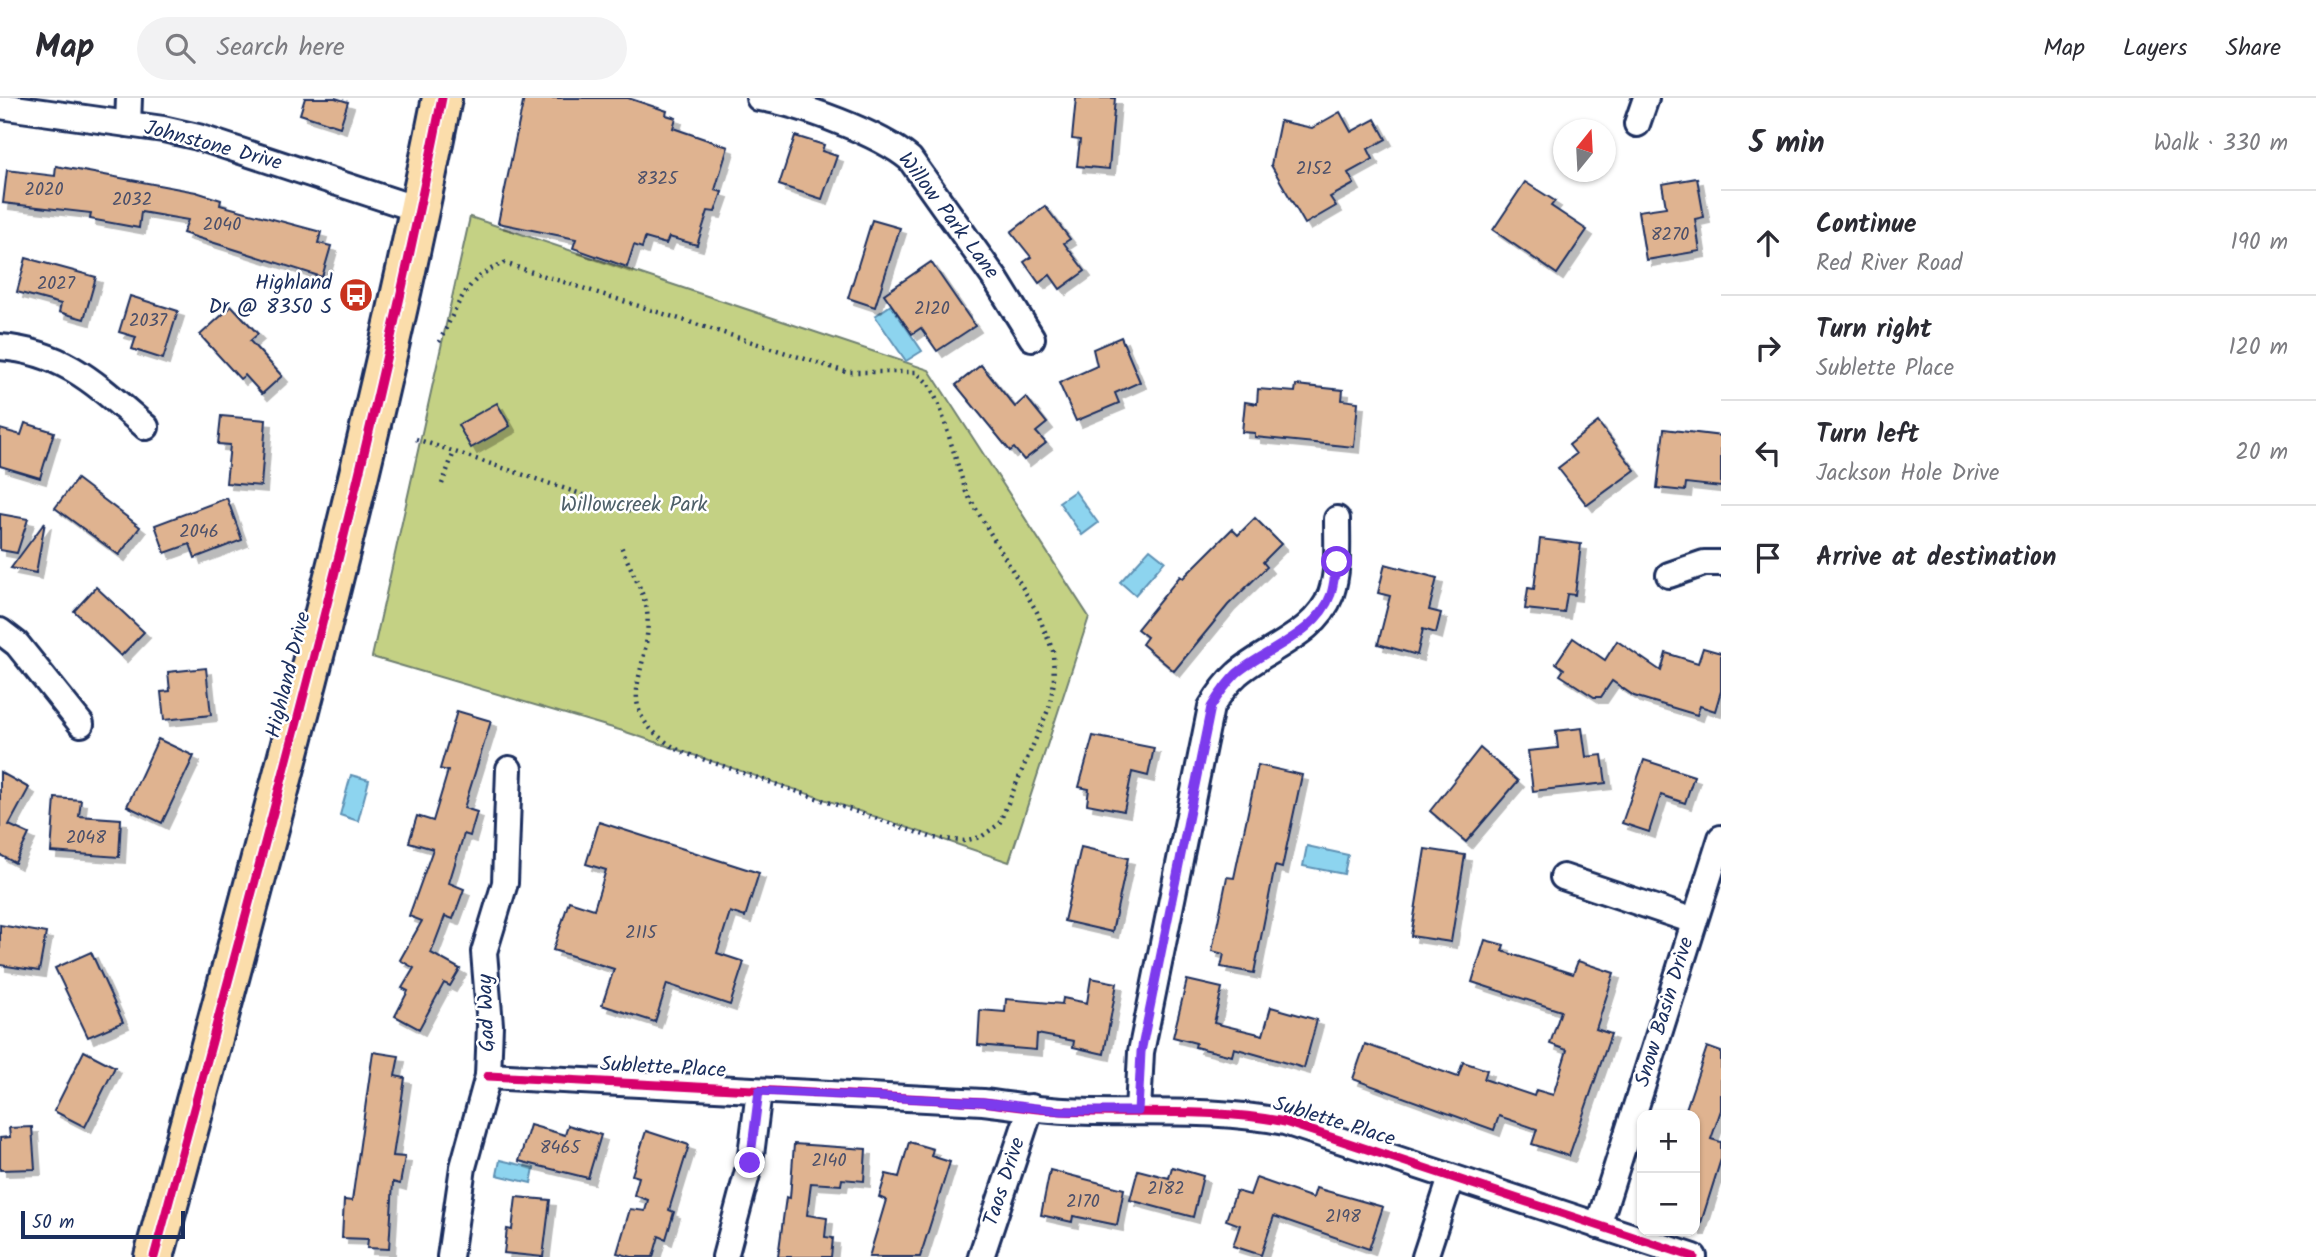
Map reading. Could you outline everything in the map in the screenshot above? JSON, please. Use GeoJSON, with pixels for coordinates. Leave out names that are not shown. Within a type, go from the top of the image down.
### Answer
{"type":"FeatureCollection","features":[{"type":"Feature","properties":{"kind":"main road","name":"Highland Drive"},"geometry":{"type":"LineString","coordinates":[[154,1257],[298,713],[420,210],[442,98]]}},
{"type":"Feature","properties":{"kind":"street"},"geometry":{"type":"LineString","coordinates":[[128,124],[129,98]]}},
{"type":"Feature","properties":{"kind":"street","name":"Willow Park Lane"},"geometry":{"type":"LineString","coordinates":[[759,98],[862,132],[893,145],[910,159],[996,280],[1032,338]]}},
{"type":"Feature","properties":{"kind":"street"},"geometry":{"type":"LineString","coordinates":[[1637,124],[1646,98]]}},
{"type":"Feature","properties":{"kind":"street","name":"Johnstone Drive"},"geometry":{"type":"LineString","coordinates":[[0,106],[198,137],[420,210]]}},
{"type":"Feature","properties":{"kind":"street"},"geometry":{"type":"LineString","coordinates":[[0,347],[24,349],[74,367],[146,427]]}},
{"type":"Feature","properties":{"kind":"street"},"geometry":{"type":"LineString","coordinates":[[1138,1111],[1141,1052],[1211,707],[1223,686],[1240,671],[1308,626],[1321,611],[1331,595],[1337,562],[1337,519]]}},
{"type":"Feature","properties":{"kind":"street"},"geometry":{"type":"LineString","coordinates":[[1669,575],[1704,563],[1721,563]]}},
{"type":"Feature","properties":{"kind":"street"},"geometry":{"type":"LineString","coordinates":[[0,631],[17,644],[81,724]]}},
{"type":"Feature","properties":{"kind":"street","name":"Gad Way"},"geometry":{"type":"LineString","coordinates":[[450,1257],[463,1167],[488,1076],[490,1025],[484,952],[505,884],[509,769]]}},
{"type":"Feature","properties":{"kind":"street","name":"Snow Basin Drive"},"geometry":{"type":"LineString","coordinates":[[1598,1226],[1721,838]]}},
{"type":"Feature","properties":{"kind":"street"},"geometry":{"type":"LineString","coordinates":[[1563,877],[1694,921]]}},
{"type":"Feature","properties":{"kind":"street","name":"Sublette Place"},"geometry":{"type":"LineString","coordinates":[[488,1076],[983,1102],[1062,1111],[1206,1111],[1245,1114],[1285,1122],[1694,1257]]}},
{"type":"Feature","properties":{"kind":"street"},"geometry":{"type":"LineString","coordinates":[[725,1257],[750,1163],[759,1091]]}},
{"type":"Feature","properties":{"kind":"street","name":"Taos Drive"},"geometry":{"type":"LineString","coordinates":[[981,1257],[1031,1107]]}},
{"type":"Feature","properties":{"kind":"street"},"geometry":{"type":"LineString","coordinates":[[1425,1257],[1451,1178]]}},
{"type":"Feature","properties":{"kind":"path"},"geometry":{"type":"LineString","coordinates":[[439,342],[472,281],[482,271],[504,263],[846,372],[916,372],[929,384],[940,407],[966,492],[1037,612],[1053,651],[1054,682],[1049,708],[999,824],[981,837],[963,841],[933,838],[682,752],[661,741],[644,723],[636,695],[637,674],[648,632],[647,607],[621,546]]}},
{"type":"Feature","properties":{"kind":"path"},"geometry":{"type":"LineString","coordinates":[[416,439],[632,511]]}},
{"type":"Feature","properties":{"kind":"path"},"geometry":{"type":"LineString","coordinates":[[442,484],[454,452]]}},
{"type":"Feature","properties":{"kind":"green space","name":"Willowcreek Park"},"geometry":{"type":"Polygon","coordinates":[[[470,217],[929,370],[1089,617],[1009,862],[623,731],[372,657],[470,217]]]}},
{"type":"Feature","properties":{"kind":"water"},"geometry":{"type":"Polygon","coordinates":[[[891,305],[922,351],[906,361],[875,316],[891,305]]]}},
{"type":"Feature","properties":{"kind":"water"},"geometry":{"type":"Polygon","coordinates":[[[1075,491],[1098,523],[1082,535],[1059,502],[1075,491]]]}},
{"type":"Feature","properties":{"kind":"water"},"geometry":{"type":"Polygon","coordinates":[[[1150,549],[1165,561],[1135,595],[1120,582],[1150,549]]]}},
{"type":"Feature","properties":{"kind":"water"},"geometry":{"type":"Polygon","coordinates":[[[351,775],[369,780],[358,821],[340,815],[351,775]]]}},
{"type":"Feature","properties":{"kind":"water"},"geometry":{"type":"Polygon","coordinates":[[[1307,846],[1348,855],[1344,874],[1303,866],[1307,846]]]}},
{"type":"Feature","properties":{"kind":"water"},"geometry":{"type":"Polygon","coordinates":[[[500,1160],[534,1168],[531,1183],[497,1175],[500,1160]]]}},
{"type":"Feature","properties":{"kind":"building"},"geometry":{"type":"Polygon","coordinates":[[[305,98],[335,98],[348,102],[340,127],[300,114],[305,98]]]}},
{"type":"Feature","properties":{"kind":"building"},"geometry":{"type":"Polygon","coordinates":[[[524,98],[628,98],[667,111],[666,115],[676,118],[673,128],[728,147],[715,190],[722,192],[715,212],[708,211],[697,245],[669,237],[666,244],[645,238],[642,248],[634,245],[627,267],[573,248],[576,239],[498,223],[524,98]]]}},
{"type":"Feature","properties":{"kind":"building"},"geometry":{"type":"Polygon","coordinates":[[[1076,98],[1115,98],[1109,169],[1077,166],[1080,140],[1072,139],[1076,98]]]}},
{"type":"Feature","properties":{"kind":"building"},"geometry":{"type":"Polygon","coordinates":[[[1340,112],[1351,132],[1375,119],[1386,139],[1368,149],[1373,159],[1348,173],[1354,184],[1330,197],[1336,206],[1305,224],[1271,165],[1280,121],[1312,128],[1340,112]]]}},
{"type":"Feature","properties":{"kind":"building"},"geometry":{"type":"Polygon","coordinates":[[[795,136],[824,145],[822,151],[837,156],[822,199],[779,185],[795,136]]]}},
{"type":"Feature","properties":{"kind":"building"},"geometry":{"type":"Polygon","coordinates":[[[56,166],[196,192],[221,200],[220,205],[321,232],[318,243],[331,246],[322,277],[183,233],[188,220],[141,212],[139,228],[90,219],[91,213],[3,203],[7,170],[55,176],[56,166]]]}},
{"type":"Feature","properties":{"kind":"building"},"geometry":{"type":"Polygon","coordinates":[[[1697,178],[1704,217],[1695,219],[1700,251],[1646,260],[1638,211],[1666,207],[1662,184],[1697,178]]]}},
{"type":"Feature","properties":{"kind":"building"},"geometry":{"type":"Polygon","coordinates":[[[1525,182],[1555,201],[1551,206],[1587,230],[1557,274],[1493,230],[1525,182]]]}},
{"type":"Feature","properties":{"kind":"building"},"geometry":{"type":"Polygon","coordinates":[[[1045,206],[1070,239],[1064,243],[1085,271],[1060,289],[1050,275],[1039,283],[1024,262],[1031,257],[1011,232],[1045,206]]]}},
{"type":"Feature","properties":{"kind":"building"},"geometry":{"type":"Polygon","coordinates":[[[872,220],[900,228],[875,307],[848,298],[872,220]]]}},
{"type":"Feature","properties":{"kind":"building"},"geometry":{"type":"Polygon","coordinates":[[[26,258],[96,277],[84,319],[59,312],[61,304],[17,292],[26,258]]]}},
{"type":"Feature","properties":{"kind":"building"},"geometry":{"type":"Polygon","coordinates":[[[931,262],[975,326],[937,351],[921,328],[912,334],[884,294],[931,262]]]}},
{"type":"Feature","properties":{"kind":"building"},"geometry":{"type":"Polygon","coordinates":[[[130,296],[178,311],[163,359],[132,349],[136,337],[119,332],[130,296]]]}},
{"type":"Feature","properties":{"kind":"building"},"geometry":{"type":"Polygon","coordinates":[[[232,306],[258,334],[250,341],[282,376],[262,394],[245,375],[240,379],[200,335],[232,306]]]}},
{"type":"Feature","properties":{"kind":"building"},"geometry":{"type":"Polygon","coordinates":[[[1121,337],[1140,382],[1115,393],[1119,403],[1076,421],[1059,383],[1097,366],[1093,349],[1121,337]]]}},
{"type":"Feature","properties":{"kind":"building"},"geometry":{"type":"Polygon","coordinates":[[[981,365],[1015,407],[1026,397],[1047,423],[1036,432],[1046,443],[1024,460],[1014,448],[1010,451],[956,385],[981,365]]]}},
{"type":"Feature","properties":{"kind":"building"},"geometry":{"type":"Polygon","coordinates":[[[1296,385],[1343,390],[1342,400],[1358,402],[1354,447],[1255,437],[1255,433],[1242,432],[1245,402],[1257,404],[1258,389],[1295,392],[1296,385]]]}},
{"type":"Feature","properties":{"kind":"building"},"geometry":{"type":"Polygon","coordinates":[[[497,403],[510,426],[471,448],[458,425],[497,403]]]}},
{"type":"Feature","properties":{"kind":"building"},"geometry":{"type":"Polygon","coordinates":[[[221,416],[266,420],[261,486],[226,483],[230,445],[218,444],[221,416]]]}},
{"type":"Feature","properties":{"kind":"building"},"geometry":{"type":"Polygon","coordinates":[[[1598,422],[1635,470],[1587,505],[1558,468],[1576,454],[1569,445],[1598,422]]]}},
{"type":"Feature","properties":{"kind":"building"},"geometry":{"type":"Polygon","coordinates":[[[25,423],[54,432],[40,478],[0,466],[0,429],[21,435],[25,423]]]}},
{"type":"Feature","properties":{"kind":"building"},"geometry":{"type":"Polygon","coordinates":[[[1664,429],[1721,436],[1721,487],[1686,483],[1685,491],[1657,488],[1664,429]]]}},
{"type":"Feature","properties":{"kind":"building"},"geometry":{"type":"Polygon","coordinates":[[[77,479],[140,527],[119,555],[55,508],[77,479]]]}},
{"type":"Feature","properties":{"kind":"building"},"geometry":{"type":"Polygon","coordinates":[[[227,498],[242,540],[195,558],[190,544],[165,553],[155,525],[227,498]]]}},
{"type":"Feature","properties":{"kind":"building"},"geometry":{"type":"Polygon","coordinates":[[[0,514],[28,519],[17,553],[0,550],[0,514]]]}},
{"type":"Feature","properties":{"kind":"building"},"geometry":{"type":"Polygon","coordinates":[[[1255,518],[1281,544],[1263,562],[1267,567],[1228,605],[1174,671],[1142,644],[1147,637],[1137,629],[1180,576],[1183,578],[1232,529],[1238,535],[1255,518]]]}},
{"type":"Feature","properties":{"kind":"building"},"geometry":{"type":"Polygon","coordinates":[[[45,522],[36,573],[11,568],[45,522]]]}},
{"type":"Feature","properties":{"kind":"building"},"geometry":{"type":"Polygon","coordinates":[[[1540,539],[1581,544],[1575,595],[1567,594],[1564,613],[1525,609],[1528,588],[1534,589],[1540,539]]]}},
{"type":"Feature","properties":{"kind":"building"},"geometry":{"type":"Polygon","coordinates":[[[1385,564],[1437,578],[1429,610],[1441,613],[1436,633],[1423,629],[1417,655],[1378,644],[1390,596],[1378,593],[1385,564]]]}},
{"type":"Feature","properties":{"kind":"building"},"geometry":{"type":"Polygon","coordinates":[[[96,587],[144,632],[121,656],[74,611],[96,587]]]}},
{"type":"Feature","properties":{"kind":"building"},"geometry":{"type":"Polygon","coordinates":[[[1573,638],[1605,660],[1617,641],[1661,671],[1666,653],[1698,663],[1703,648],[1721,653],[1721,691],[1715,711],[1700,706],[1697,715],[1634,696],[1612,681],[1601,697],[1594,697],[1560,675],[1564,669],[1556,663],[1573,638]]]}},
{"type":"Feature","properties":{"kind":"building"},"geometry":{"type":"Polygon","coordinates":[[[206,668],[211,715],[164,720],[161,692],[170,691],[168,672],[206,668]]]}},
{"type":"Feature","properties":{"kind":"building"},"geometry":{"type":"Polygon","coordinates":[[[457,711],[491,721],[464,808],[477,812],[470,836],[464,834],[449,883],[464,889],[453,919],[445,916],[431,953],[460,969],[450,986],[444,983],[419,1029],[395,1016],[408,991],[402,988],[414,968],[400,960],[422,921],[409,916],[433,849],[409,842],[417,816],[433,821],[448,771],[440,769],[457,711]]]}},
{"type":"Feature","properties":{"kind":"building"},"geometry":{"type":"Polygon","coordinates":[[[1582,728],[1586,757],[1602,755],[1606,783],[1533,791],[1528,751],[1558,748],[1556,731],[1582,728]]]}},
{"type":"Feature","properties":{"kind":"building"},"geometry":{"type":"Polygon","coordinates":[[[1093,736],[1154,748],[1148,776],[1132,772],[1124,811],[1087,804],[1089,789],[1079,787],[1093,736]]]}},
{"type":"Feature","properties":{"kind":"building"},"geometry":{"type":"Polygon","coordinates":[[[158,739],[194,756],[162,823],[127,806],[158,739]]]}},
{"type":"Feature","properties":{"kind":"building"},"geometry":{"type":"Polygon","coordinates":[[[1480,748],[1518,781],[1466,842],[1430,811],[1480,748]]]}},
{"type":"Feature","properties":{"kind":"building"},"geometry":{"type":"Polygon","coordinates":[[[1644,760],[1694,776],[1685,803],[1661,795],[1649,832],[1622,823],[1644,760]]]}},
{"type":"Feature","properties":{"kind":"building"},"geometry":{"type":"Polygon","coordinates":[[[1258,765],[1302,775],[1282,868],[1275,866],[1254,973],[1221,967],[1224,954],[1212,951],[1227,877],[1234,878],[1258,765]]]}},
{"type":"Feature","properties":{"kind":"building"},"geometry":{"type":"Polygon","coordinates":[[[0,772],[29,788],[9,825],[29,834],[15,863],[0,855],[0,772]]]}},
{"type":"Feature","properties":{"kind":"building"},"geometry":{"type":"Polygon","coordinates":[[[55,798],[81,800],[79,816],[121,819],[119,857],[51,852],[55,798]]]}},
{"type":"Feature","properties":{"kind":"building"},"geometry":{"type":"Polygon","coordinates":[[[599,822],[759,873],[745,917],[730,912],[717,953],[744,962],[730,1005],[667,984],[655,1022],[602,1005],[614,969],[553,950],[569,901],[594,909],[606,870],[586,864],[599,822]]]}},
{"type":"Feature","properties":{"kind":"building"},"geometry":{"type":"Polygon","coordinates":[[[1081,847],[1128,858],[1112,932],[1064,921],[1081,847]]]}},
{"type":"Feature","properties":{"kind":"building"},"geometry":{"type":"Polygon","coordinates":[[[1425,849],[1465,855],[1451,942],[1411,936],[1425,849]]]}},
{"type":"Feature","properties":{"kind":"building"},"geometry":{"type":"Polygon","coordinates":[[[0,925],[46,933],[39,971],[0,965],[0,925]]]}},
{"type":"Feature","properties":{"kind":"building"},"geometry":{"type":"Polygon","coordinates":[[[1485,940],[1504,945],[1502,951],[1573,974],[1578,961],[1614,973],[1596,1029],[1611,1034],[1569,1156],[1532,1144],[1537,1129],[1499,1116],[1494,1130],[1353,1079],[1365,1044],[1458,1077],[1463,1062],[1487,1070],[1484,1079],[1534,1096],[1536,1090],[1553,1095],[1567,1050],[1550,1044],[1561,1011],[1472,982],[1485,940]]]}},
{"type":"Feature","properties":{"kind":"building"},"geometry":{"type":"Polygon","coordinates":[[[91,952],[123,1022],[88,1037],[55,968],[91,952]]]}},
{"type":"Feature","properties":{"kind":"building"},"geometry":{"type":"Polygon","coordinates":[[[1091,978],[1117,983],[1104,1054],[1073,1047],[1074,1041],[1037,1034],[1036,1050],[978,1045],[980,1010],[1005,1012],[1006,999],[1062,1004],[1063,998],[1087,1003],[1091,978]]]}},
{"type":"Feature","properties":{"kind":"building"},"geometry":{"type":"Polygon","coordinates":[[[1187,980],[1222,988],[1214,1023],[1263,1035],[1271,1007],[1317,1020],[1304,1068],[1234,1048],[1232,1056],[1195,1047],[1196,1043],[1173,1037],[1187,980]]]}},
{"type":"Feature","properties":{"kind":"building"},"geometry":{"type":"Polygon","coordinates":[[[1707,1047],[1721,1052],[1721,1110],[1711,1139],[1721,1142],[1721,1159],[1700,1226],[1700,1110],[1686,1110],[1707,1047]]]}},
{"type":"Feature","properties":{"kind":"building"},"geometry":{"type":"Polygon","coordinates":[[[84,1051],[115,1067],[85,1127],[54,1111],[84,1051]]]}},
{"type":"Feature","properties":{"kind":"building"},"geometry":{"type":"Polygon","coordinates":[[[373,1052],[399,1056],[395,1076],[405,1078],[393,1156],[405,1157],[400,1184],[393,1182],[389,1249],[367,1248],[368,1239],[342,1238],[344,1200],[352,1201],[373,1052]]]}},
{"type":"Feature","properties":{"kind":"building"},"geometry":{"type":"Polygon","coordinates":[[[530,1125],[565,1135],[568,1125],[601,1135],[588,1178],[519,1161],[530,1125]]]}},
{"type":"Feature","properties":{"kind":"building"},"geometry":{"type":"Polygon","coordinates":[[[32,1127],[35,1169],[0,1170],[0,1138],[10,1137],[9,1128],[32,1127]]]}},
{"type":"Feature","properties":{"kind":"building"},"geometry":{"type":"Polygon","coordinates":[[[646,1131],[689,1145],[669,1210],[674,1212],[666,1239],[659,1236],[653,1257],[632,1257],[617,1253],[630,1209],[645,1211],[648,1200],[634,1195],[639,1177],[632,1175],[646,1131]]]}},
{"type":"Feature","properties":{"kind":"building"},"geometry":{"type":"Polygon","coordinates":[[[909,1142],[933,1149],[931,1156],[950,1162],[920,1257],[869,1257],[886,1200],[879,1197],[886,1174],[899,1177],[909,1142]]]}},
{"type":"Feature","properties":{"kind":"building"},"geometry":{"type":"Polygon","coordinates":[[[794,1144],[866,1149],[864,1181],[842,1179],[841,1185],[811,1183],[807,1215],[827,1218],[825,1237],[833,1238],[831,1257],[778,1257],[786,1197],[790,1198],[794,1144]]]}},
{"type":"Feature","properties":{"kind":"building"},"geometry":{"type":"Polygon","coordinates":[[[1172,1167],[1203,1176],[1193,1217],[1130,1200],[1138,1170],[1169,1178],[1172,1167]]]}},
{"type":"Feature","properties":{"kind":"building"},"geometry":{"type":"Polygon","coordinates":[[[1050,1170],[1124,1189],[1117,1225],[1073,1216],[1072,1222],[1041,1215],[1050,1170]]]}},
{"type":"Feature","properties":{"kind":"building"},"geometry":{"type":"Polygon","coordinates":[[[1256,1178],[1313,1198],[1316,1188],[1383,1207],[1369,1249],[1274,1216],[1261,1255],[1233,1246],[1240,1225],[1226,1220],[1236,1191],[1250,1195],[1256,1178]]]}},
{"type":"Feature","properties":{"kind":"building"},"geometry":{"type":"Polygon","coordinates":[[[516,1197],[550,1200],[543,1257],[504,1253],[507,1229],[512,1230],[516,1197]]]}},
{"type":"Feature","properties":{"kind":"cycle path"},"geometry":{"type":"LineString","coordinates":[[154,1257],[308,680],[379,390],[442,98]]}},
{"type":"Feature","properties":{"kind":"cycle path"},"geometry":{"type":"LineString","coordinates":[[488,1076],[983,1102],[1064,1111],[1202,1113],[1257,1117],[1285,1122],[1694,1257]]}},
{"type":"Feature","properties":{"kind":"place","name":"Highland Dr @ 8350 S"},"geometry":{"type":"Point","coordinates":[356,295]}},
{"type":"Feature","properties":{"kind":"route"},"geometry":{"type":"LineString","coordinates":[[750,1163],[759,1091],[983,1102],[1062,1111],[1138,1111],[1141,1052],[1211,707],[1223,686],[1240,671],[1308,626],[1331,595],[1337,562]]}}]}
